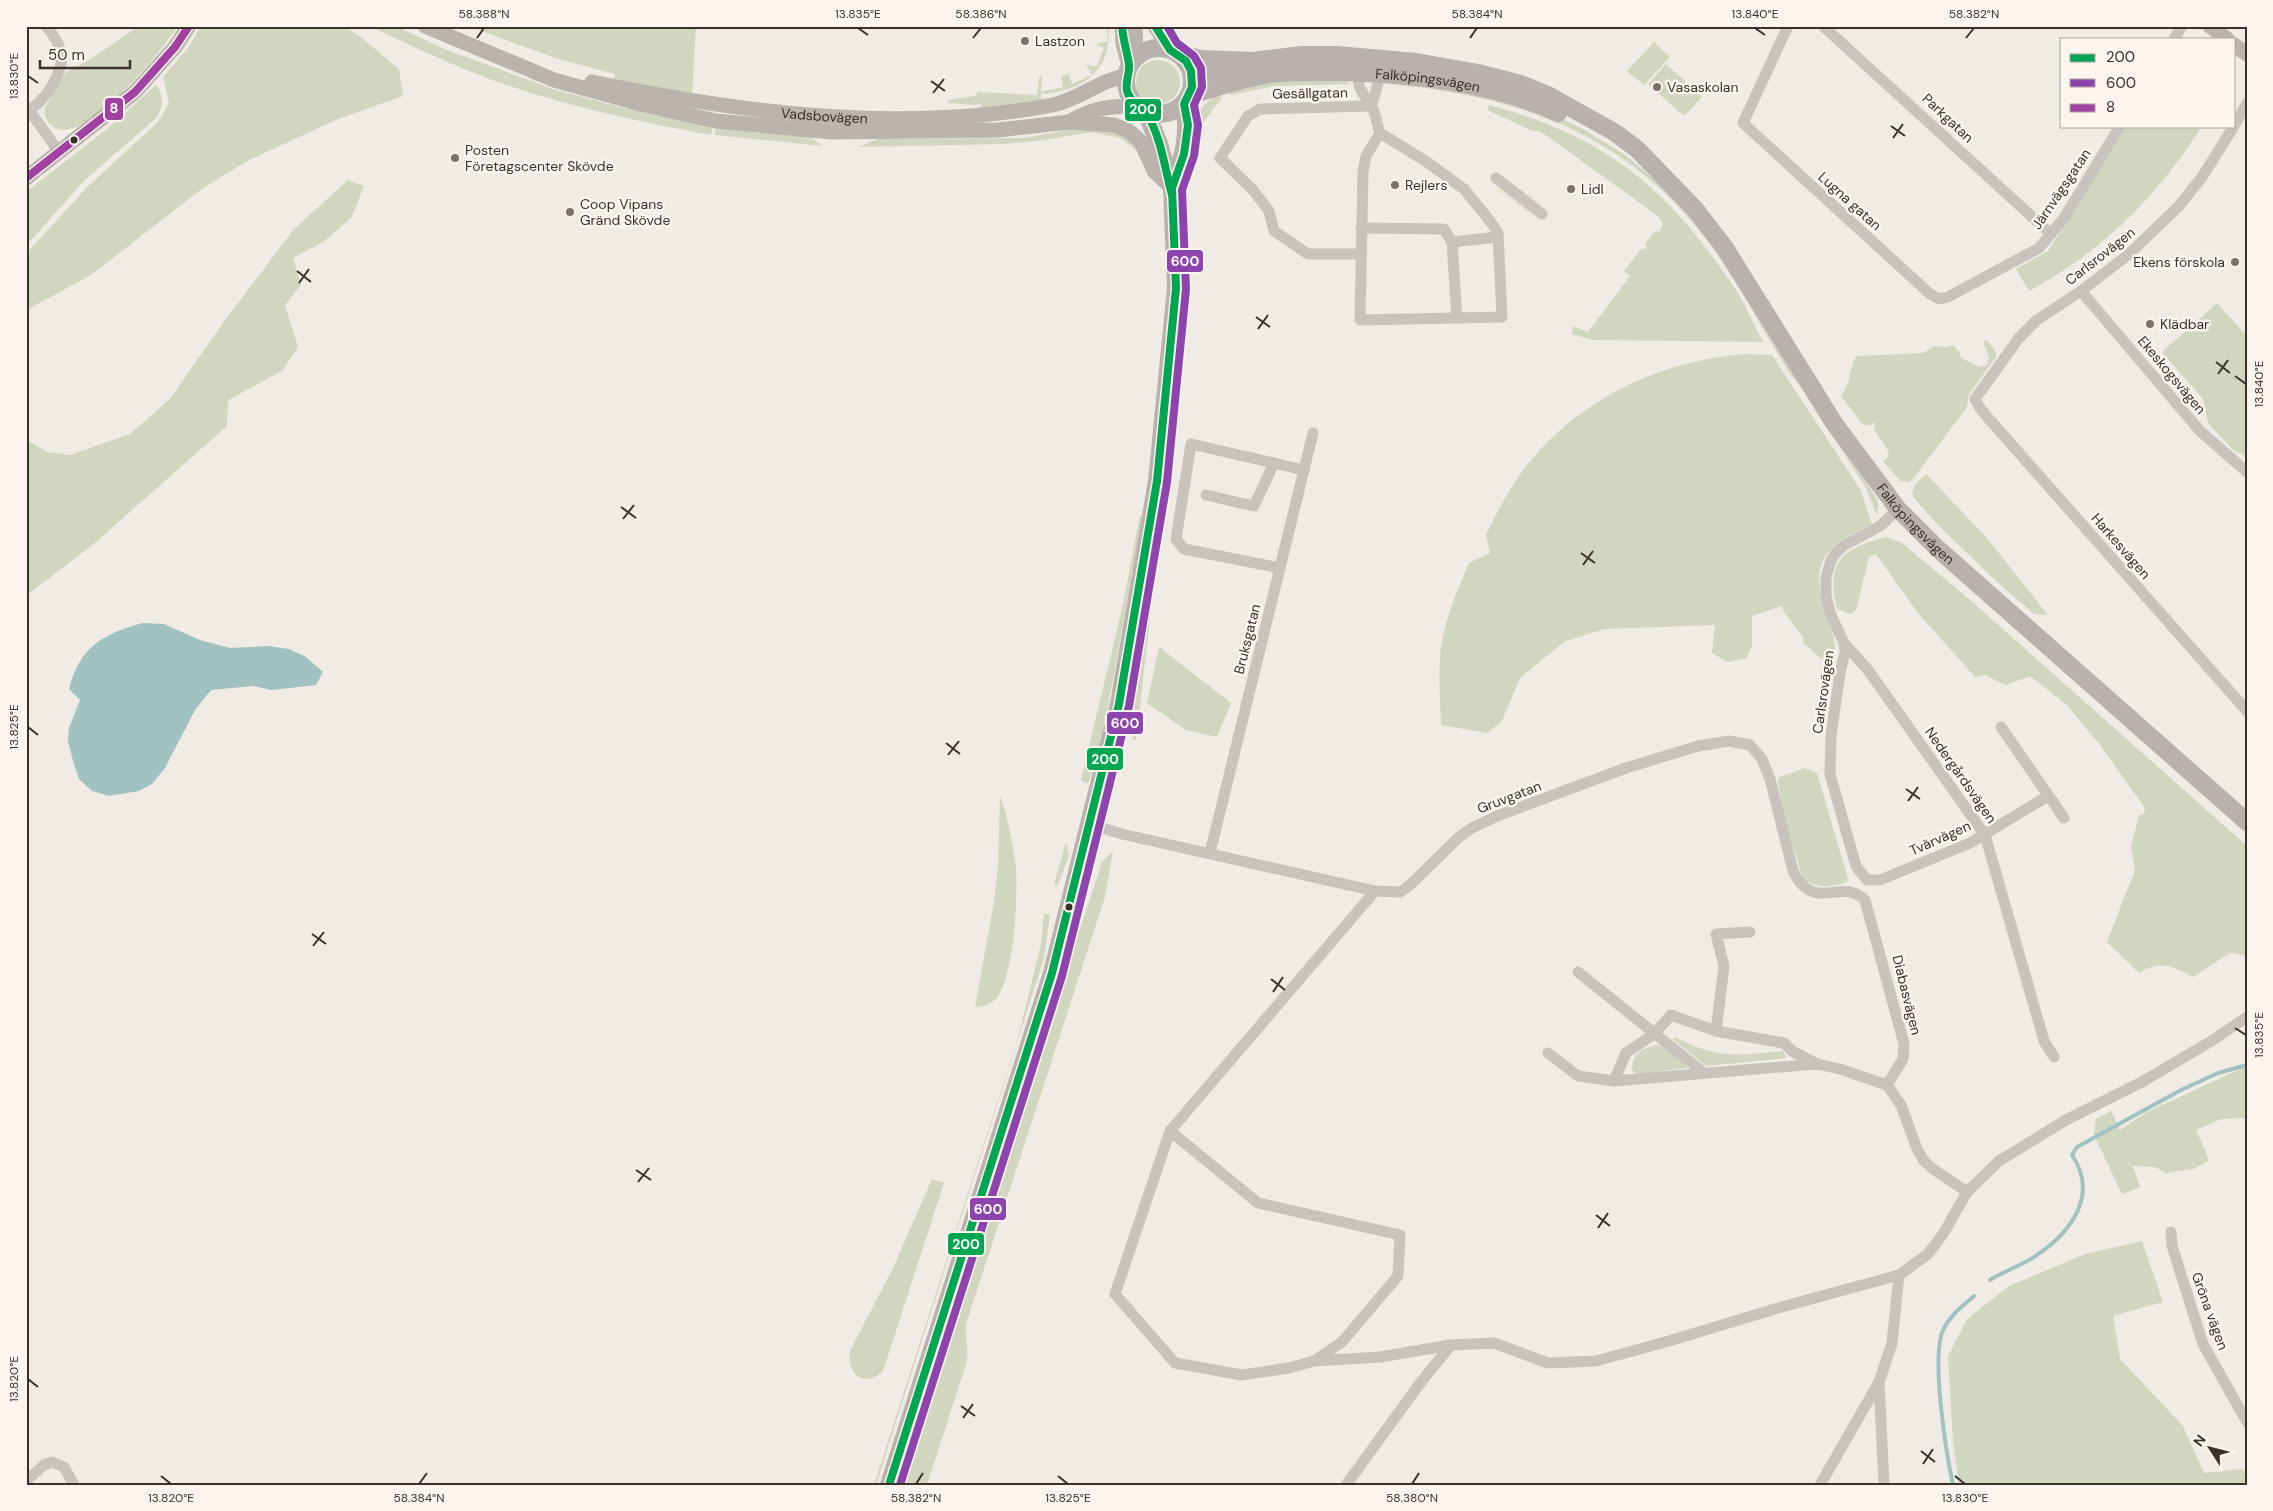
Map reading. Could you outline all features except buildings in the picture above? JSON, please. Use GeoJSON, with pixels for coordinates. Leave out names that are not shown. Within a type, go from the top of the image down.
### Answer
{"type":"FeatureCollection","features":[{"type":"Feature","properties":{"kind":"main road"},"geometry":{"type":"LineString","coordinates":[[26,178],[135,92],[175,46],[189,26]]}},
{"type":"Feature","properties":{"kind":"main road","name":"Vadsbovägen"},"geometry":{"type":"LineString","coordinates":[[425,26],[520,64],[554,80],[641,104],[716,120],[764,127],[832,132],[891,132],[998,130],[1069,122],[1114,125],[1129,131],[1146,150],[1154,171],[1172,188]]}},
{"type":"Feature","properties":{"kind":"main road"},"geometry":{"type":"LineString","coordinates":[[1122,26],[1122,44],[1130,66]]}},
{"type":"Feature","properties":{"kind":"main road"},"geometry":{"type":"LineString","coordinates":[[889,1485],[1052,972],[1119,704],[1157,481],[1176,288],[1172,188],[1159,144],[1141,109],[1127,92],[1135,26]]}},
{"type":"Feature","properties":{"kind":"main road"},"geometry":{"type":"LineString","coordinates":[[1155,26],[1191,71],[1192,79],[1176,125],[1174,154],[1179,167],[1172,188]]}},
{"type":"Feature","properties":{"kind":"main road"},"geometry":{"type":"LineString","coordinates":[[2210,26],[2226,38]]}},
{"type":"Feature","properties":{"kind":"main road"},"geometry":{"type":"LineString","coordinates":[[2236,46],[2247,54]]}},
{"type":"Feature","properties":{"kind":"main road"},"geometry":{"type":"LineString","coordinates":[[1130,66],[1152,49],[1174,52]]}},
{"type":"Feature","properties":{"kind":"main road","name":"Falköpingsvägen"},"geometry":{"type":"LineString","coordinates":[[1174,52],[1202,59],[1252,61],[1302,55],[1337,55],[1369,68]]}},
{"type":"Feature","properties":{"kind":"main road","name":"Falköpingsvägen"},"geometry":{"type":"LineString","coordinates":[[1191,71],[1218,72],[1252,61]]}},
{"type":"Feature","properties":{"kind":"main road","name":"Falköpingsvägen"},"geometry":{"type":"LineString","coordinates":[[1183,103],[1258,76],[1369,68],[1416,62],[1478,73],[1521,84],[1563,103],[1614,132],[1637,149],[1651,166],[1694,209],[1725,248],[1834,423],[1898,509],[1938,549],[2247,822]]}},
{"type":"Feature","properties":{"kind":"main road","name":"Vadsbovägen"},"geometry":{"type":"LineString","coordinates":[[520,64],[659,96],[832,118],[976,115],[1040,106],[1078,97],[1130,66]]}},
{"type":"Feature","properties":{"kind":"main road"},"geometry":{"type":"LineString","coordinates":[[1141,109],[1165,114],[1183,103]]}},
{"type":"Feature","properties":{"kind":"main road","name":"Vadsbovägen"},"geometry":{"type":"LineString","coordinates":[[1069,122],[1089,110],[1118,106],[1141,109]]}},
{"type":"Feature","properties":{"kind":"street"},"geometry":{"type":"LineString","coordinates":[[46,26],[56,39],[61,54],[59,69],[45,94],[28,111],[59,152]]}},
{"type":"Feature","properties":{"kind":"street","name":"Lugna gatan"},"geometry":{"type":"LineString","coordinates":[[1788,26],[1743,123],[1923,288],[1939,299]]}},
{"type":"Feature","properties":{"kind":"street","name":"Parkgatan"},"geometry":{"type":"LineString","coordinates":[[1823,26],[2051,234]]}},
{"type":"Feature","properties":{"kind":"street"},"geometry":{"type":"LineString","coordinates":[[2175,38],[2182,26]]}},
{"type":"Feature","properties":{"kind":"street"},"geometry":{"type":"LineString","coordinates":[[1369,68],[1377,87],[1371,106]]}},
{"type":"Feature","properties":{"kind":"street","name":"Gesällgatan"},"geometry":{"type":"LineString","coordinates":[[1369,68],[1361,94],[1371,106],[1380,133]]}},
{"type":"Feature","properties":{"kind":"street","name":"Carlsrovägen"},"geometry":{"type":"LineString","coordinates":[[2236,122],[2247,103]]}},
{"type":"Feature","properties":{"kind":"street","name":"Gesällgatan"},"geometry":{"type":"LineString","coordinates":[[1361,254],[1308,254],[1274,231],[1269,211],[1253,190],[1220,158],[1248,116],[1260,109],[1371,106]]}},
{"type":"Feature","properties":{"kind":"street","name":"Järnvägsgatan"},"geometry":{"type":"LineString","coordinates":[[1939,299],[1948,297],[2039,248],[2064,218],[2119,128]]}},
{"type":"Feature","properties":{"kind":"street","name":"Carlsrovägen"},"geometry":{"type":"LineString","coordinates":[[1976,399],[2019,338],[2037,320],[2081,291],[2128,255],[2178,207],[2202,177],[2233,128]]}},
{"type":"Feature","properties":{"kind":"street"},"geometry":{"type":"LineString","coordinates":[[1380,133],[1427,162],[1464,189],[1490,221],[1498,237],[1502,317],[1360,320],[1361,194],[1366,156],[1380,133]]}},
{"type":"Feature","properties":{"kind":"street"},"geometry":{"type":"LineString","coordinates":[[1496,178],[1542,214]]}},
{"type":"Feature","properties":{"kind":"street"},"geometry":{"type":"LineString","coordinates":[[1361,228],[1444,229],[1452,242],[1456,318]]}},
{"type":"Feature","properties":{"kind":"street"},"geometry":{"type":"LineString","coordinates":[[1452,242],[1498,237]]}},
{"type":"Feature","properties":{"kind":"street","name":"Ekeskogsvägen"},"geometry":{"type":"LineString","coordinates":[[2081,291],[2200,431],[2247,472]]}},
{"type":"Feature","properties":{"kind":"street","name":"Harkesvägen"},"geometry":{"type":"LineString","coordinates":[[1976,399],[1982,411],[2247,711]]}},
{"type":"Feature","properties":{"kind":"street","name":"Bruksgatan"},"geometry":{"type":"LineString","coordinates":[[1210,853],[1313,433]]}},
{"type":"Feature","properties":{"kind":"street"},"geometry":{"type":"LineString","coordinates":[[1280,568],[1184,549],[1176,539],[1191,444],[1304,470]]}},
{"type":"Feature","properties":{"kind":"street"},"geometry":{"type":"LineString","coordinates":[[1206,495],[1254,506],[1274,463]]}},
{"type":"Feature","properties":{"kind":"street","name":"Carlsrovägen"},"geometry":{"type":"LineString","coordinates":[[1866,880],[1856,866],[1830,774],[1831,735],[1845,652],[1844,642],[1831,615],[1826,597],[1826,577],[1831,560],[1843,546],[1880,526],[1898,509]]}},
{"type":"Feature","properties":{"kind":"street","name":"Nedergårdsvägen"},"geometry":{"type":"LineString","coordinates":[[1844,642],[1868,670],[1985,835],[2044,1041],[2054,1057]]}},
{"type":"Feature","properties":{"kind":"street"},"geometry":{"type":"LineString","coordinates":[[2001,727],[2064,818]]}},
{"type":"Feature","properties":{"kind":"street","name":"Gruvgatan"},"geometry":{"type":"LineString","coordinates":[[1089,824],[1122,834],[1375,891],[1400,892],[1410,886],[1459,837],[1472,828],[1497,816],[1626,768],[1698,746],[1729,740],[1750,745],[1762,759],[1770,779],[1793,871],[1800,885],[1811,893],[1852,892],[1860,894]]}},
{"type":"Feature","properties":{"kind":"street","name":"Tvärvägen"},"geometry":{"type":"LineString","coordinates":[[1866,880],[1880,880],[1985,835],[2048,796]]}},
{"type":"Feature","properties":{"kind":"street"},"geometry":{"type":"LineString","coordinates":[[1375,891],[1170,1131],[1115,1294],[1176,1363],[1242,1375],[1289,1368],[1314,1361],[1380,1357],[1451,1345],[1494,1342],[1548,1364],[1596,1361],[1899,1275],[1928,1254],[1943,1234],[1967,1192],[1999,1161],[2066,1120],[2142,1082],[2247,1016]]}},
{"type":"Feature","properties":{"kind":"street","name":"Diabasvägen"},"geometry":{"type":"LineString","coordinates":[[1860,894],[1870,912],[1904,1044],[1903,1059],[1887,1085]]}},
{"type":"Feature","properties":{"kind":"street"},"geometry":{"type":"LineString","coordinates":[[1716,1031],[1724,966],[1716,934],[1750,932]]}},
{"type":"Feature","properties":{"kind":"street"},"geometry":{"type":"LineString","coordinates":[[1578,972],[1704,1073]]}},
{"type":"Feature","properties":{"kind":"street"},"geometry":{"type":"LineString","coordinates":[[1614,1081],[1626,1053],[1654,1034],[1671,1015],[1716,1031],[1784,1043],[1792,1051],[1816,1064]]}},
{"type":"Feature","properties":{"kind":"street"},"geometry":{"type":"LineString","coordinates":[[1548,1053],[1578,1076],[1614,1081],[1816,1064],[1840,1069],[1887,1085],[1901,1106],[1917,1149],[1924,1161],[1967,1192]]}},
{"type":"Feature","properties":{"kind":"street"},"geometry":{"type":"LineString","coordinates":[[1170,1131],[1258,1203],[1400,1234],[1398,1276],[1342,1342],[1314,1361]]}},
{"type":"Feature","properties":{"kind":"street","name":"Gröna vägen"},"geometry":{"type":"LineString","coordinates":[[2171,1232],[2172,1246],[2203,1344],[2247,1422]]}},
{"type":"Feature","properties":{"kind":"street"},"geometry":{"type":"LineString","coordinates":[[1820,1485],[1879,1382],[1892,1343],[1899,1275]]}},
{"type":"Feature","properties":{"kind":"street"},"geometry":{"type":"LineString","coordinates":[[1346,1485],[1420,1382],[1451,1345]]}},
{"type":"Feature","properties":{"kind":"street"},"geometry":{"type":"LineString","coordinates":[[1879,1382],[1884,1485]]}},
{"type":"Feature","properties":{"kind":"street"},"geometry":{"type":"LineString","coordinates":[[26,1481],[44,1465],[52,1462],[58,1464],[69,1474],[74,1485]]}},
{"type":"Feature","properties":{"kind":"green space"},"geometry":{"type":"Polygon","coordinates":[[[139,26],[178,26],[140,74],[103,110],[84,123],[68,129],[51,125],[46,119],[45,108],[66,72],[91,59],[139,26]]]}},
{"type":"Feature","properties":{"kind":"green space"},"geometry":{"type":"Polygon","coordinates":[[[201,26],[343,26],[362,38],[399,69],[403,96],[338,119],[249,160],[203,188],[91,275],[32,307],[26,314],[26,254],[87,187],[158,122],[169,103],[163,77],[188,48],[201,26]]]}},
{"type":"Feature","properties":{"kind":"green space"},"geometry":{"type":"Polygon","coordinates":[[[369,26],[396,26],[442,48],[553,89],[620,107],[713,124],[711,135],[598,111],[514,88],[457,66],[369,26]]]}},
{"type":"Feature","properties":{"kind":"green space"},"geometry":{"type":"Polygon","coordinates":[[[468,26],[696,26],[692,96],[614,79],[615,74],[558,59],[468,26]]]}},
{"type":"Feature","properties":{"kind":"green space"},"geometry":{"type":"Polygon","coordinates":[[[1108,41],[1106,55],[1092,76],[1069,89],[1041,94],[1041,100],[1012,106],[979,108],[983,103],[975,105],[948,103],[948,100],[976,96],[977,92],[1037,95],[1039,77],[1042,77],[1041,92],[1063,87],[1061,76],[1069,74],[1072,84],[1092,75],[1086,65],[1097,66],[1104,48],[1096,44],[1108,41]]]}},
{"type":"Feature","properties":{"kind":"green space"},"geometry":{"type":"Polygon","coordinates":[[[1654,42],[1670,57],[1644,85],[1627,71],[1654,42]]]}},
{"type":"Feature","properties":{"kind":"green space"},"geometry":{"type":"Polygon","coordinates":[[[1154,60],[1162,60],[1174,66],[1180,82],[1174,98],[1162,104],[1154,104],[1142,98],[1136,86],[1136,78],[1142,66],[1154,60]]]}},
{"type":"Feature","properties":{"kind":"green space"},"geometry":{"type":"Polygon","coordinates":[[[1666,64],[1702,97],[1684,116],[1648,84],[1666,64]]]}},
{"type":"Feature","properties":{"kind":"green space"},"geometry":{"type":"Polygon","coordinates":[[[1276,79],[1346,81],[1350,84],[1275,86],[1231,95],[1227,91],[1276,79]]]}},
{"type":"Feature","properties":{"kind":"green space"},"geometry":{"type":"Polygon","coordinates":[[[1404,80],[1541,109],[1583,129],[1627,156],[1672,195],[1709,239],[1791,371],[1807,390],[1875,496],[1878,503],[1877,516],[1866,488],[1803,390],[1790,374],[1729,272],[1706,239],[1674,202],[1640,172],[1604,147],[1566,126],[1525,110],[1482,98],[1389,84],[1404,80]]]}},
{"type":"Feature","properties":{"kind":"green space"},"geometry":{"type":"Polygon","coordinates":[[[156,85],[162,101],[156,118],[83,182],[26,246],[26,192],[107,129],[156,85]]]}},
{"type":"Feature","properties":{"kind":"green space"},"geometry":{"type":"Polygon","coordinates":[[[1220,93],[1221,99],[1192,137],[1194,123],[1199,111],[1220,93]]]}},
{"type":"Feature","properties":{"kind":"green space"},"geometry":{"type":"Polygon","coordinates":[[[1489,105],[1562,130],[1622,164],[1648,185],[1674,210],[1722,270],[1743,301],[1764,342],[1592,340],[1572,334],[1573,326],[1588,332],[1630,276],[1624,271],[1641,249],[1644,250],[1647,246],[1645,244],[1655,231],[1659,232],[1663,224],[1658,216],[1540,131],[1533,131],[1487,110],[1489,105]]]}},
{"type":"Feature","properties":{"kind":"green space"},"geometry":{"type":"Polygon","coordinates":[[[716,125],[809,136],[823,146],[715,135],[716,125]]]}},
{"type":"Feature","properties":{"kind":"green space"},"geometry":{"type":"Polygon","coordinates":[[[1078,128],[1119,132],[1140,150],[1136,150],[1120,138],[1093,132],[1006,144],[859,147],[877,139],[1025,138],[1078,128]]]}},
{"type":"Feature","properties":{"kind":"green space"},"geometry":{"type":"Polygon","coordinates":[[[2126,128],[2201,128],[2147,199],[2105,240],[2056,275],[2029,291],[2016,269],[2048,251],[2126,128]]]}},
{"type":"Feature","properties":{"kind":"green space"},"geometry":{"type":"Polygon","coordinates":[[[348,180],[364,186],[351,218],[323,242],[293,258],[301,285],[285,305],[298,347],[282,371],[228,400],[227,426],[96,542],[26,596],[26,439],[47,452],[70,455],[130,434],[170,399],[223,323],[294,229],[348,180]]]}},
{"type":"Feature","properties":{"kind":"green space"},"geometry":{"type":"Polygon","coordinates":[[[2217,303],[2247,336],[2247,457],[2232,449],[2208,423],[2203,399],[2162,352],[2217,303]]]}},
{"type":"Feature","properties":{"kind":"green space"},"geometry":{"type":"Polygon","coordinates":[[[1987,340],[1996,352],[1996,357],[1969,394],[1967,407],[1913,479],[1909,482],[1900,481],[1883,461],[1887,458],[1889,452],[1874,429],[1875,422],[1870,425],[1863,425],[1841,396],[1847,386],[1856,356],[1923,353],[1934,346],[1946,347],[1953,345],[1961,358],[1980,367],[1987,365],[1989,357],[1983,341],[1987,340]]]}},
{"type":"Feature","properties":{"kind":"green space"},"geometry":{"type":"Polygon","coordinates":[[[1745,354],[1772,355],[1860,489],[1872,524],[1837,543],[1824,558],[1820,570],[1821,596],[1835,646],[1835,656],[1831,672],[1826,672],[1825,662],[1803,643],[1803,637],[1783,611],[1782,606],[1752,616],[1752,646],[1746,658],[1727,662],[1712,653],[1715,625],[1604,629],[1564,642],[1520,678],[1502,721],[1487,733],[1441,725],[1441,647],[1456,594],[1469,563],[1490,553],[1486,535],[1509,491],[1531,460],[1560,430],[1583,412],[1607,396],[1633,383],[1687,364],[1745,354]]]}},
{"type":"Feature","properties":{"kind":"green space"},"geometry":{"type":"Polygon","coordinates":[[[1926,474],[1987,538],[2048,615],[2034,614],[1995,580],[1940,527],[1914,498],[1912,493],[1915,485],[1926,474]]]}},
{"type":"Feature","properties":{"kind":"green space"},"geometry":{"type":"Polygon","coordinates":[[[1163,481],[1166,481],[1136,740],[1133,740],[1134,706],[1147,628],[1163,481]]]}},
{"type":"Feature","properties":{"kind":"green space"},"geometry":{"type":"Polygon","coordinates":[[[1140,515],[1142,516],[1114,675],[1098,755],[1088,784],[1081,780],[1122,609],[1140,515]]]}},
{"type":"Feature","properties":{"kind":"green space"},"geometry":{"type":"Polygon","coordinates":[[[1886,537],[1902,543],[1969,599],[2247,846],[2247,956],[2230,953],[2193,977],[2166,966],[2153,967],[2139,973],[2107,942],[2135,870],[2131,847],[2139,815],[2144,814],[2145,808],[2100,745],[2066,704],[2030,676],[2006,685],[1985,675],[1975,677],[1918,613],[1876,554],[1869,557],[1856,610],[1851,614],[1837,609],[1834,579],[1836,568],[1841,560],[1848,552],[1886,537]]]}},
{"type":"Feature","properties":{"kind":"green space"},"geometry":{"type":"Polygon","coordinates":[[[1159,647],[1231,703],[1217,737],[1186,730],[1147,703],[1159,647]]]}},
{"type":"Feature","properties":{"kind":"green space"},"geometry":{"type":"Polygon","coordinates":[[[1805,768],[1817,773],[1848,879],[1847,882],[1819,886],[1803,879],[1785,820],[1778,783],[1779,777],[1805,768]]]}},
{"type":"Feature","properties":{"kind":"green space"},"geometry":{"type":"Polygon","coordinates":[[[1000,795],[1010,831],[1016,869],[1012,950],[1009,967],[1000,993],[989,1004],[975,1007],[994,902],[998,866],[1000,795]]]}},
{"type":"Feature","properties":{"kind":"green space"},"geometry":{"type":"Polygon","coordinates":[[[1066,843],[1069,856],[1058,885],[1054,884],[1066,843]]]}},
{"type":"Feature","properties":{"kind":"green space"},"geometry":{"type":"Polygon","coordinates":[[[1113,851],[1105,897],[967,1321],[967,1361],[927,1485],[902,1485],[963,1283],[1102,862],[1113,851]]]}},
{"type":"Feature","properties":{"kind":"green space"},"geometry":{"type":"Polygon","coordinates":[[[1044,913],[1050,915],[1044,958],[876,1485],[874,1485],[1018,1038],[1041,944],[1044,913]]]}},
{"type":"Feature","properties":{"kind":"green space"},"geometry":{"type":"Polygon","coordinates":[[[1675,1037],[1703,1049],[1716,1052],[1740,1055],[1783,1051],[1787,1058],[1706,1066],[1673,1039],[1675,1037]]]}},
{"type":"Feature","properties":{"kind":"green space"},"geometry":{"type":"Polygon","coordinates":[[[1658,1045],[1665,1048],[1688,1068],[1636,1074],[1632,1070],[1636,1055],[1643,1049],[1658,1045]]]}},
{"type":"Feature","properties":{"kind":"green space"},"geometry":{"type":"Polygon","coordinates":[[[2247,1066],[2247,1118],[2221,1119],[2196,1130],[2209,1160],[2194,1169],[2166,1173],[2155,1167],[2133,1166],[2140,1187],[2122,1194],[2094,1135],[2096,1119],[2111,1111],[2120,1130],[2147,1112],[2247,1066]]]}},
{"type":"Feature","properties":{"kind":"green space"},"geometry":{"type":"Polygon","coordinates":[[[932,1179],[944,1183],[883,1371],[869,1379],[863,1379],[854,1372],[851,1366],[849,1359],[850,1351],[894,1266],[932,1179]]]}},
{"type":"Feature","properties":{"kind":"green space"},"geometry":{"type":"Polygon","coordinates":[[[2142,1241],[2163,1302],[2113,1316],[2120,1359],[2183,1426],[2204,1473],[2242,1469],[2247,1473],[2247,1485],[1959,1485],[1953,1442],[1948,1356],[1967,1319],[2009,1286],[2085,1254],[2142,1241]]]}},
{"type":"Feature","properties":{"kind":"shaded area"},"geometry":{"type":"Polygon","coordinates":[[[1504,177],[1540,203],[1531,215],[1495,189],[1504,177]]]}},
{"type":"Feature","properties":{"kind":"water"},"geometry":{"type":"Polygon","coordinates":[[[143,623],[164,624],[200,640],[230,648],[269,646],[289,649],[306,657],[323,672],[316,685],[272,690],[253,686],[211,690],[195,710],[165,768],[152,784],[139,791],[109,796],[92,791],[79,779],[68,741],[69,728],[80,700],[69,689],[79,663],[95,644],[116,632],[143,623]]]}},
{"type":"Feature","properties":{"kind":"waterway"},"geometry":{"type":"LineString","coordinates":[[1990,1280],[2037,1255],[2061,1235],[2070,1224],[2082,1198],[2083,1184],[2080,1170],[2072,1155],[2077,1147],[2181,1090],[2218,1073],[2247,1065]]}},
{"type":"Feature","properties":{"kind":"waterway"},"geometry":{"type":"LineString","coordinates":[[1953,1485],[1941,1406],[1939,1383],[1940,1343],[1943,1330],[1949,1320],[1974,1296]]}},
{"type":"Feature","properties":{"kind":"transit line","name":"8"},"geometry":{"type":"LineString","coordinates":[[26,178],[135,92],[175,47],[189,26]]}},
{"type":"Feature","properties":{"kind":"transit line","name":"200"},"geometry":{"type":"LineString","coordinates":[[1122,26],[1129,64],[1127,91],[1131,99],[1145,111],[1152,123],[1172,195]]}},
{"type":"Feature","properties":{"kind":"transit line","name":"200"},"geometry":{"type":"LineString","coordinates":[[889,1485],[1052,973],[1119,704],[1157,481],[1176,288],[1172,188],[1184,154],[1188,125],[1184,104],[1192,87],[1191,71],[1186,61],[1170,50],[1155,26]]}},
{"type":"Feature","properties":{"kind":"transit line","name":"600"},"geometry":{"type":"LineString","coordinates":[[900,1485],[1062,976],[1129,706],[1167,482],[1186,289],[1182,190],[1194,156],[1198,125],[1194,105],[1202,87],[1201,68],[1194,56],[1177,43],[1167,26]]}},
{"type":"Feature","properties":{"kind":"place","name":"Lastzon"},"geometry":{"type":"Point","coordinates":[1025,41]}},
{"type":"Feature","properties":{"kind":"place","name":"Vasaskolan"},"geometry":{"type":"Point","coordinates":[1657,87]}},
{"type":"Feature","properties":{"kind":"place","name":"Posten Företagscenter Skövde"},"geometry":{"type":"Point","coordinates":[455,158]}},
{"type":"Feature","properties":{"kind":"place","name":"Rejlers"},"geometry":{"type":"Point","coordinates":[1395,185]}},
{"type":"Feature","properties":{"kind":"place","name":"Lidl"},"geometry":{"type":"Point","coordinates":[1571,189]}},
{"type":"Feature","properties":{"kind":"place","name":"Coop Vipans Gränd Skövde"},"geometry":{"type":"Point","coordinates":[570,212]}},
{"type":"Feature","properties":{"kind":"place","name":"Ekens förskola"},"geometry":{"type":"Point","coordinates":[2235,262]}},
{"type":"Feature","properties":{"kind":"place","name":"Klädbar"},"geometry":{"type":"Point","coordinates":[2150,324]}}]}
